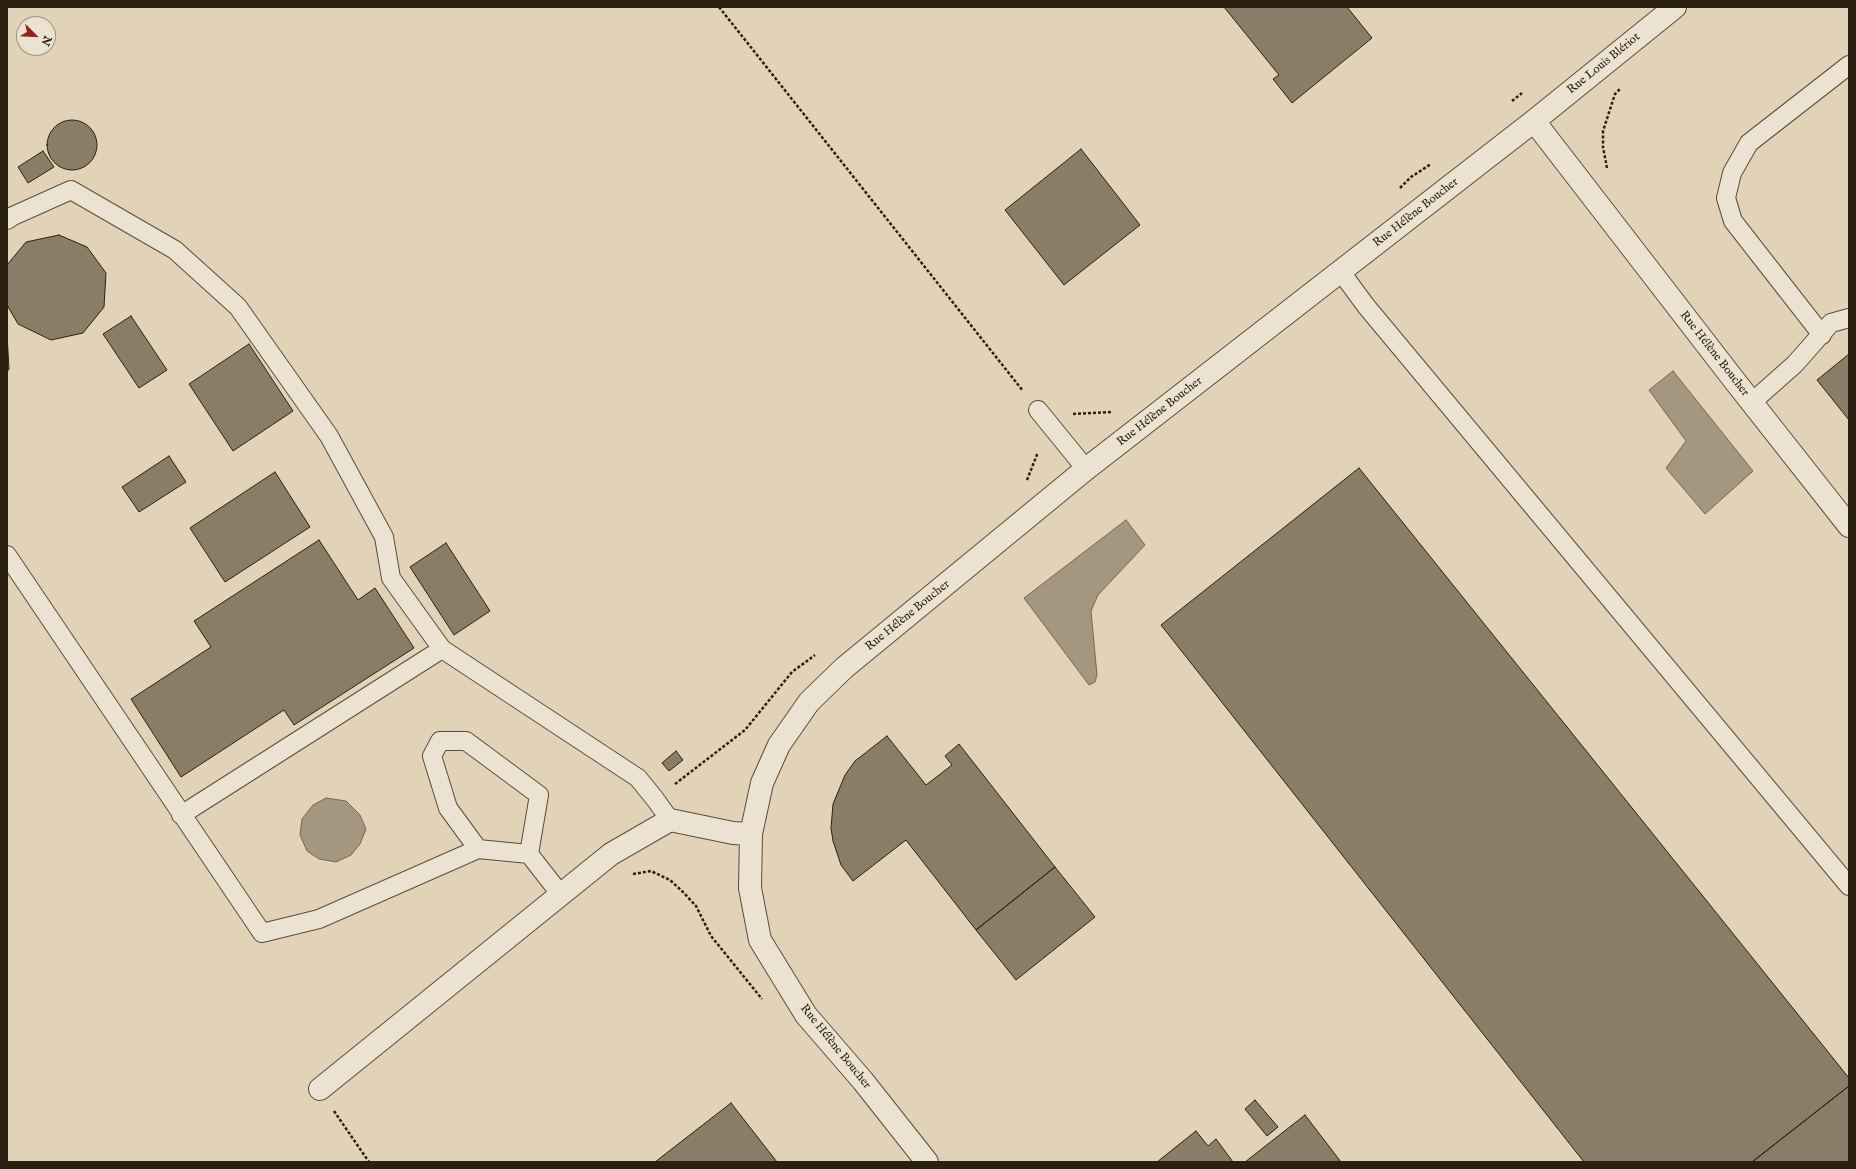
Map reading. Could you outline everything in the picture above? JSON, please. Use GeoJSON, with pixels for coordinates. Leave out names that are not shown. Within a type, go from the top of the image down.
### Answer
{"type":"FeatureCollection","features":[{"type":"Feature","properties":{"kind":"street","name":"Rue Louis Blériot"},"geometry":{"type":"LineString","coordinates":[[1534,121],[1675,7]]}},
{"type":"Feature","properties":{"kind":"street","name":"Rue Hélène Boucher"},"geometry":{"type":"LineString","coordinates":[[927,1162],[863,1081],[806,1014],[760,940],[750,888],[751,834],[762,783],[779,745],[809,702],[844,668],[1086,469],[1534,121],[1849,526]]}},
{"type":"Feature","properties":{"kind":"street"},"geometry":{"type":"LineString","coordinates":[[320,1089],[611,854],[670,820],[733,833],[751,834]]}},
{"type":"Feature","properties":{"kind":"lane"},"geometry":{"type":"LineString","coordinates":[[1822,335],[1733,221],[1726,198],[1732,173],[1749,143],[1849,65]]}},
{"type":"Feature","properties":{"kind":"lane"},"geometry":{"type":"LineString","coordinates":[[7,220],[71,190],[175,250],[238,307],[329,436],[384,537],[391,578],[442,649],[638,778],[656,799],[670,820]]}},
{"type":"Feature","properties":{"kind":"lane"},"geometry":{"type":"LineString","coordinates":[[1340,272],[1366,306],[1848,884]]}},
{"type":"Feature","properties":{"kind":"lane"},"geometry":{"type":"LineString","coordinates":[[1752,402],[1795,364],[1831,323],[1849,318]]}},
{"type":"Feature","properties":{"kind":"lane"},"geometry":{"type":"LineString","coordinates":[[1038,410],[1086,469]]}},
{"type":"Feature","properties":{"kind":"lane"},"geometry":{"type":"LineString","coordinates":[[7,555],[262,933],[319,919],[478,849],[529,854],[561,895]]}},
{"type":"Feature","properties":{"kind":"lane"},"geometry":{"type":"LineString","coordinates":[[181,815],[442,649]]}},
{"type":"Feature","properties":{"kind":"lane"},"geometry":{"type":"LineString","coordinates":[[478,849],[448,808],[432,756],[440,741],[466,741],[539,796],[529,854]]}},
{"type":"Feature","properties":{"kind":"path"},"geometry":{"type":"LineString","coordinates":[[719,7],[1038,410]]}},
{"type":"Feature","properties":{"kind":"path"},"geometry":{"type":"LineString","coordinates":[[1609,171],[1603,147],[1603,131],[1616,94],[1625,84]]}},
{"type":"Feature","properties":{"kind":"path"},"geometry":{"type":"LineString","coordinates":[[628,875],[651,871],[670,880],[696,906],[711,936],[764,1003]]}},
{"type":"Feature","properties":{"kind":"path"},"geometry":{"type":"LineString","coordinates":[[320,1089],[369,1162]]}},
{"type":"Feature","properties":{"kind":"shaded area"},"geometry":{"type":"Polygon","coordinates":[[[1673,371],[1753,471],[1705,514],[1666,468],[1686,441],[1649,390],[1673,371]]]}},
{"type":"Feature","properties":{"kind":"shaded area"},"geometry":{"type":"Polygon","coordinates":[[[1126,520],[1145,545],[1098,595],[1091,611],[1097,675],[1095,682],[1089,685],[1024,598],[1126,520]]]}},
{"type":"Feature","properties":{"kind":"shaded area"},"geometry":{"type":"Polygon","coordinates":[[[326,798],[346,801],[360,815],[366,829],[360,844],[351,855],[336,862],[319,859],[307,851],[300,835],[302,819],[313,805],[326,798]]]}},
{"type":"Feature","properties":{"kind":"building"},"geometry":{"type":"Polygon","coordinates":[[[1224,7],[1347,7],[1372,38],[1292,103],[1273,79],[1279,75],[1224,7]]]}},
{"type":"Feature","properties":{"kind":"building"},"geometry":{"type":"Polygon","coordinates":[[[77,120],[82,121],[90,127],[96,135],[96,155],[90,163],[82,169],[67,170],[62,169],[54,163],[48,155],[47,140],[48,135],[54,127],[62,121],[77,120]]]}},
{"type":"Feature","properties":{"kind":"building"},"geometry":{"type":"Polygon","coordinates":[[[1081,149],[1140,225],[1064,285],[1005,210],[1081,149]]]}},
{"type":"Feature","properties":{"kind":"building"},"geometry":{"type":"Polygon","coordinates":[[[43,151],[54,167],[28,183],[18,167],[43,151]]]}},
{"type":"Feature","properties":{"kind":"building"},"geometry":{"type":"Polygon","coordinates":[[[59,235],[87,247],[106,273],[104,307],[83,333],[51,340],[18,324],[7,305],[7,265],[26,242],[59,235]]]}},
{"type":"Feature","properties":{"kind":"building"},"geometry":{"type":"Polygon","coordinates":[[[131,316],[167,370],[139,388],[103,334],[131,316]]]}},
{"type":"Feature","properties":{"kind":"building"},"geometry":{"type":"Polygon","coordinates":[[[7,334],[9,369],[7,372],[7,334]]]}},
{"type":"Feature","properties":{"kind":"building"},"geometry":{"type":"Polygon","coordinates":[[[249,344],[293,411],[233,451],[189,384],[249,344]]]}},
{"type":"Feature","properties":{"kind":"building"},"geometry":{"type":"Polygon","coordinates":[[[1849,354],[1849,420],[1817,380],[1849,354]]]}},
{"type":"Feature","properties":{"kind":"building"},"geometry":{"type":"Polygon","coordinates":[[[169,456],[186,482],[139,512],[122,487],[169,456]]]}},
{"type":"Feature","properties":{"kind":"building"},"geometry":{"type":"Polygon","coordinates":[[[1359,468],[1849,1078],[1849,1086],[1752,1162],[1584,1162],[1161,625],[1359,468]]]}},
{"type":"Feature","properties":{"kind":"building"},"geometry":{"type":"Polygon","coordinates":[[[275,472],[310,527],[225,582],[190,528],[275,472]]]}},
{"type":"Feature","properties":{"kind":"building"},"geometry":{"type":"Polygon","coordinates":[[[319,540],[358,600],[375,588],[414,648],[294,725],[284,710],[181,777],[131,699],[211,647],[194,621],[319,540]]]}},
{"type":"Feature","properties":{"kind":"building"},"geometry":{"type":"Polygon","coordinates":[[[446,543],[490,611],[454,635],[410,567],[446,543]]]}},
{"type":"Feature","properties":{"kind":"building"},"geometry":{"type":"Polygon","coordinates":[[[887,736],[926,785],[952,765],[945,756],[959,744],[1055,867],[976,930],[906,840],[853,881],[841,865],[833,841],[831,828],[833,804],[845,775],[855,761],[887,736]]]}},
{"type":"Feature","properties":{"kind":"building"},"geometry":{"type":"Polygon","coordinates":[[[676,751],[683,760],[669,771],[662,763],[676,751]]]}},
{"type":"Feature","properties":{"kind":"building"},"geometry":{"type":"Polygon","coordinates":[[[1055,867],[1095,917],[1016,980],[976,930],[1055,867]]]}},
{"type":"Feature","properties":{"kind":"building"},"geometry":{"type":"Polygon","coordinates":[[[1849,1086],[1849,1162],[1752,1162],[1849,1086]]]}},
{"type":"Feature","properties":{"kind":"building"},"geometry":{"type":"Polygon","coordinates":[[[1255,1100],[1278,1127],[1267,1136],[1245,1109],[1255,1100]]]}},
{"type":"Feature","properties":{"kind":"building"},"geometry":{"type":"Polygon","coordinates":[[[731,1103],[777,1162],[655,1162],[731,1103]]]}},
{"type":"Feature","properties":{"kind":"building"},"geometry":{"type":"Polygon","coordinates":[[[1305,1115],[1341,1162],[1245,1162],[1305,1115]]]}},
{"type":"Feature","properties":{"kind":"building"},"geometry":{"type":"Polygon","coordinates":[[[1196,1131],[1208,1146],[1216,1139],[1233,1162],[1157,1162],[1196,1131]]]}}]}
